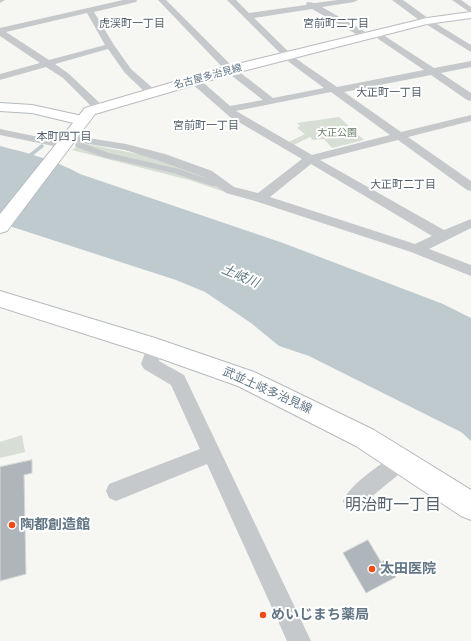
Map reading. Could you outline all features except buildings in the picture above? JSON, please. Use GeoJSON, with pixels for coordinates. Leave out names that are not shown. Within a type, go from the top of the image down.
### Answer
{"type":"FeatureCollection","features":[{"type":"Feature","properties":{"kind":"main road","name":"名古屋多治見線"},"geometry":{"type":"LineString","coordinates":[[0,227],[71,143],[82,120],[90,111],[151,92],[231,70],[427,21],[471,15]]}},
{"type":"Feature","properties":{"kind":"main road"},"geometry":{"type":"LineString","coordinates":[[0,106],[32,109],[82,120]]}},
{"type":"Feature","properties":{"kind":"main road","name":"武並土岐多治見線"},"geometry":{"type":"LineString","coordinates":[[0,299],[155,347],[246,379],[365,438],[402,460],[471,506]]}},
{"type":"Feature","properties":{"kind":"street"},"geometry":{"type":"LineString","coordinates":[[0,32],[133,0]]}},
{"type":"Feature","properties":{"kind":"street"},"geometry":{"type":"LineString","coordinates":[[162,0],[231,70],[271,101]]}},
{"type":"Feature","properties":{"kind":"street"},"geometry":{"type":"LineString","coordinates":[[231,0],[288,56],[471,187]]}},
{"type":"Feature","properties":{"kind":"street"},"geometry":{"type":"LineString","coordinates":[[304,0],[371,35],[431,71],[471,98]]}},
{"type":"Feature","properties":{"kind":"street"},"geometry":{"type":"LineString","coordinates":[[247,16],[354,0]]}},
{"type":"Feature","properties":{"kind":"street"},"geometry":{"type":"LineString","coordinates":[[397,0],[471,49]]}},
{"type":"Feature","properties":{"kind":"street"},"geometry":{"type":"LineString","coordinates":[[456,0],[471,11]]}},
{"type":"Feature","properties":{"kind":"street"},"geometry":{"type":"LineString","coordinates":[[89,10],[110,46],[128,71],[151,92]]}},
{"type":"Feature","properties":{"kind":"street"},"geometry":{"type":"LineString","coordinates":[[0,32],[66,76],[99,108]]}},
{"type":"Feature","properties":{"kind":"street"},"geometry":{"type":"LineString","coordinates":[[0,77],[110,46]]}},
{"type":"Feature","properties":{"kind":"street"},"geometry":{"type":"LineString","coordinates":[[227,110],[471,64]]}},
{"type":"Feature","properties":{"kind":"street"},"geometry":{"type":"LineString","coordinates":[[194,80],[234,115],[443,236]]}},
{"type":"Feature","properties":{"kind":"street"},"geometry":{"type":"LineString","coordinates":[[260,198],[310,158],[471,118]]}},
{"type":"Feature","properties":{"kind":"street"},"geometry":{"type":"LineString","coordinates":[[0,132],[71,143],[126,148],[161,157],[208,174],[230,190],[260,198],[416,249],[471,271]]}},
{"type":"Feature","properties":{"kind":"street"},"geometry":{"type":"LineString","coordinates":[[416,249],[471,223]]}},
{"type":"Feature","properties":{"kind":"street"},"geometry":{"type":"LineString","coordinates":[[155,347],[150,364],[178,380],[299,641]]}},
{"type":"Feature","properties":{"kind":"street"},"geometry":{"type":"LineString","coordinates":[[116,491],[212,453]]}},
{"type":"Feature","properties":{"kind":"street"},"geometry":{"type":"LineString","coordinates":[[353,501],[363,491],[402,460]]}},
{"type":"Feature","properties":{"kind":"green space","name":"大正公園"},"geometry":{"type":"Polygon","coordinates":[[[339,117],[364,140],[332,148],[324,139],[313,140],[310,137],[294,145],[289,142],[305,134],[297,128],[300,126],[297,123],[339,117]]]}},
{"type":"Feature","properties":{"kind":"green space"},"geometry":{"type":"Polygon","coordinates":[[[82,143],[143,155],[199,173],[225,192],[189,180],[72,150],[82,143]]]}},
{"type":"Feature","properties":{"kind":"green space"},"geometry":{"type":"Polygon","coordinates":[[[22,435],[25,452],[0,458],[0,442],[22,435]]]}},
{"type":"Feature","properties":{"kind":"water","name":"土岐川"},"geometry":{"type":"Polygon","coordinates":[[[0,146],[41,157],[80,174],[283,243],[443,304],[471,318],[471,441],[461,432],[309,356],[279,346],[251,323],[205,292],[176,280],[0,223],[0,146]]]}},
{"type":"Feature","properties":{"kind":"waterway"},"geometry":{"type":"LineString","coordinates":[[28,157],[42,146]]}},
{"type":"Feature","properties":{"kind":"place","name":"陶都創造館"},"geometry":{"type":"Point","coordinates":[12,525]}},
{"type":"Feature","properties":{"kind":"place","name":"太田医院"},"geometry":{"type":"Point","coordinates":[372,569]}},
{"type":"Feature","properties":{"kind":"place","name":"めいじまち薬局"},"geometry":{"type":"Point","coordinates":[263,615]}},
{"type":"Feature","properties":{"kind":"district","name":"虎渓町一丁目"},"geometry":{"type":"Point","coordinates":[132,24]}},
{"type":"Feature","properties":{"kind":"district","name":"宮前町二丁目"},"geometry":{"type":"Point","coordinates":[336,24]}},
{"type":"Feature","properties":{"kind":"district","name":"大正町一丁目"},"geometry":{"type":"Point","coordinates":[389,93]}},
{"type":"Feature","properties":{"kind":"district","name":"宮前町一丁目"},"geometry":{"type":"Point","coordinates":[206,126]}},
{"type":"Feature","properties":{"kind":"district","name":"本町四丁目"},"geometry":{"type":"Point","coordinates":[64,137]}},
{"type":"Feature","properties":{"kind":"district","name":"大正町二丁目"},"geometry":{"type":"Point","coordinates":[403,185]}},
{"type":"Feature","properties":{"kind":"district","name":"明治町一丁目"},"geometry":{"type":"Point","coordinates":[393,506]}}]}
